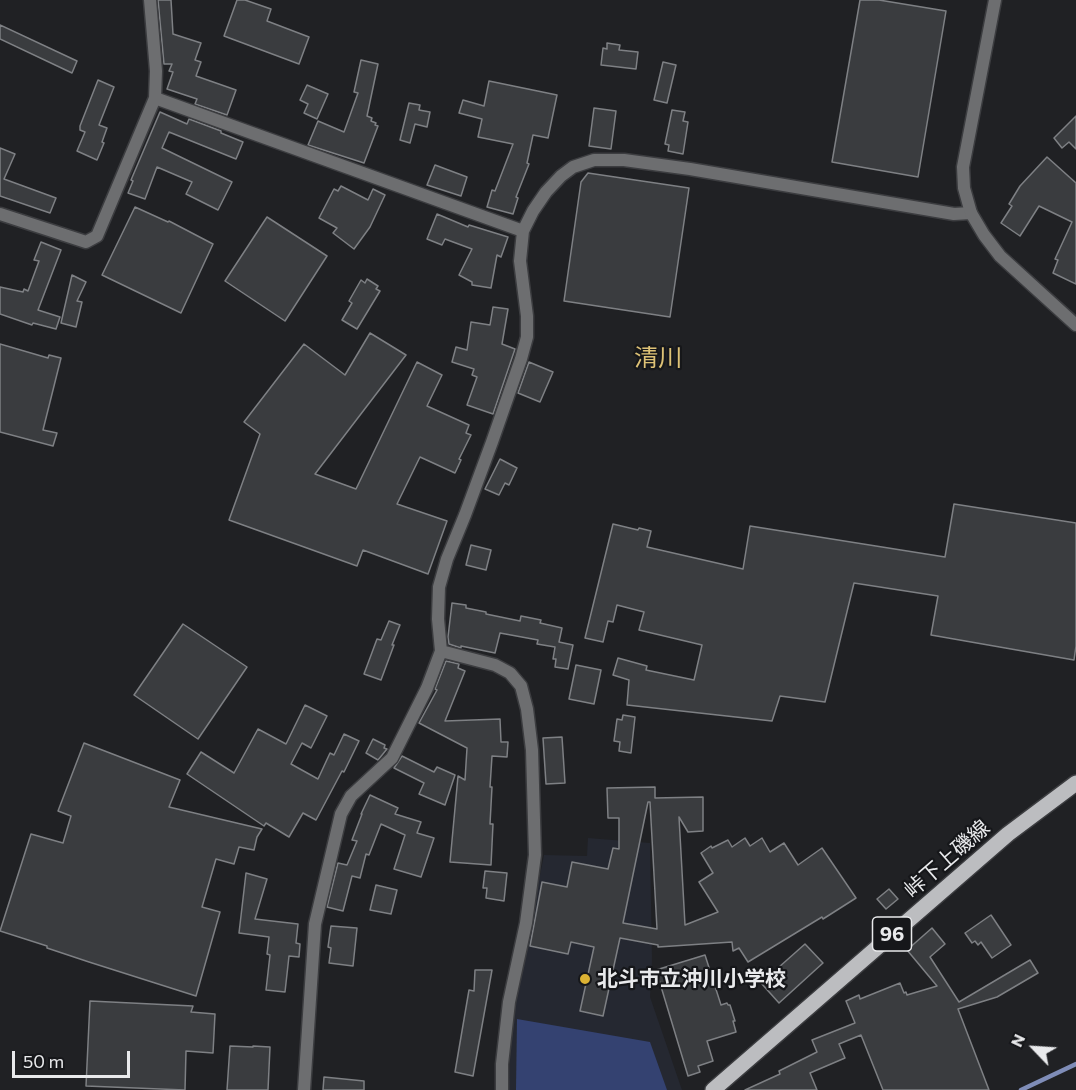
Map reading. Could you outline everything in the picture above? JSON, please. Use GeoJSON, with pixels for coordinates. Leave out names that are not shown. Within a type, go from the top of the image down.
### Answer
{"type":"FeatureCollection","features":[{"type":"Feature","properties":{"kind":"main road","name":"峠下上磯線"},"geometry":{"type":"LineString","coordinates":[[713,1090],[1008,834],[1076,783]]}},
{"type":"Feature","properties":{"kind":"street"},"geometry":{"type":"LineString","coordinates":[[0,214],[87,242],[97,236],[154,98],[156,71],[150,0]]}},
{"type":"Feature","properties":{"kind":"street"},"geometry":{"type":"LineString","coordinates":[[995,0],[963,167],[964,188],[970,213],[1000,256],[1076,325]]}},
{"type":"Feature","properties":{"kind":"street"},"geometry":{"type":"LineString","coordinates":[[154,98],[523,231]]}},
{"type":"Feature","properties":{"kind":"street"},"geometry":{"type":"LineString","coordinates":[[304,1090],[315,924],[341,814],[351,796],[392,758],[427,688],[441,651],[438,619],[439,587],[444,568],[496,431],[527,337],[527,316],[520,261],[523,231],[546,192],[573,167],[594,160],[624,160],[954,214],[970,213]]}},
{"type":"Feature","properties":{"kind":"street"},"geometry":{"type":"LineString","coordinates":[[441,651],[495,666],[510,673],[521,686],[527,709],[532,750],[535,855],[526,923],[509,1002],[502,1064],[502,1090]]}},
{"type":"Feature","properties":{"kind":"shaded area","name":"北斗市立沖川小学校"},"geometry":{"type":"Polygon","coordinates":[[[588,838],[650,843],[652,960],[650,997],[682,1090],[509,1090],[511,1020],[544,855],[587,856],[588,838]]]}},
{"type":"Feature","properties":{"kind":"shaded area"},"geometry":{"type":"Polygon","coordinates":[[[517,1019],[650,1042],[667,1090],[516,1090],[517,1019]]]}},
{"type":"Feature","properties":{"kind":"building"},"geometry":{"type":"Polygon","coordinates":[[[158,0],[171,0],[173,34],[201,43],[195,60],[201,62],[196,76],[236,90],[227,115],[195,104],[197,99],[167,89],[173,72],[169,71],[172,64],[164,64],[158,0]]]}},
{"type":"Feature","properties":{"kind":"building"},"geometry":{"type":"Polygon","coordinates":[[[237,0],[245,0],[271,9],[267,21],[309,37],[299,64],[224,36],[237,0]]]}},
{"type":"Feature","properties":{"kind":"building"},"geometry":{"type":"Polygon","coordinates":[[[860,0],[879,0],[946,11],[918,177],[832,162],[860,0]]]}},
{"type":"Feature","properties":{"kind":"building"},"geometry":{"type":"Polygon","coordinates":[[[0,25],[77,61],[72,73],[0,39],[0,25]]]}},
{"type":"Feature","properties":{"kind":"building"},"geometry":{"type":"Polygon","coordinates":[[[607,43],[620,45],[619,50],[638,52],[636,69],[601,65],[603,48],[607,49],[607,43]]]}},
{"type":"Feature","properties":{"kind":"building"},"geometry":{"type":"Polygon","coordinates":[[[361,60],[378,64],[367,116],[372,118],[371,121],[378,126],[364,163],[308,145],[318,121],[344,132],[358,93],[354,92],[361,60]]]}},
{"type":"Feature","properties":{"kind":"building"},"geometry":{"type":"Polygon","coordinates":[[[663,62],[676,65],[667,103],[654,100],[663,62]]]}},
{"type":"Feature","properties":{"kind":"building"},"geometry":{"type":"Polygon","coordinates":[[[98,80],[114,87],[99,125],[107,128],[97,160],[77,151],[85,132],[80,130],[80,126],[98,80]]]}},
{"type":"Feature","properties":{"kind":"building"},"geometry":{"type":"Polygon","coordinates":[[[489,81],[557,95],[548,138],[533,135],[527,163],[529,164],[516,197],[518,198],[513,214],[487,207],[492,190],[495,191],[513,144],[478,137],[482,119],[459,113],[463,100],[484,106],[489,81]]]}},
{"type":"Feature","properties":{"kind":"building"},"geometry":{"type":"Polygon","coordinates":[[[307,85],[328,94],[317,119],[304,113],[308,104],[300,100],[307,85]]]}},
{"type":"Feature","properties":{"kind":"building"},"geometry":{"type":"Polygon","coordinates":[[[409,103],[420,105],[419,110],[430,112],[427,127],[415,124],[410,143],[400,140],[409,103]]]}},
{"type":"Feature","properties":{"kind":"building"},"geometry":{"type":"Polygon","coordinates":[[[594,108],[616,111],[611,149],[589,146],[594,108]]]}},
{"type":"Feature","properties":{"kind":"building"},"geometry":{"type":"Polygon","coordinates":[[[672,110],[685,112],[683,121],[688,122],[683,154],[668,151],[669,145],[665,144],[672,110]]]}},
{"type":"Feature","properties":{"kind":"building"},"geometry":{"type":"Polygon","coordinates":[[[160,112],[187,124],[189,119],[243,142],[236,159],[169,132],[162,148],[232,182],[218,210],[186,194],[192,182],[157,167],[145,199],[128,193],[133,181],[131,180],[160,112]]]}},
{"type":"Feature","properties":{"kind":"building"},"geometry":{"type":"Polygon","coordinates":[[[1076,116],[1076,149],[1069,142],[1062,148],[1054,138],[1076,116]]]}},
{"type":"Feature","properties":{"kind":"building"},"geometry":{"type":"Polygon","coordinates":[[[0,148],[15,154],[4,179],[56,198],[50,213],[0,196],[0,148]]]}},
{"type":"Feature","properties":{"kind":"building"},"geometry":{"type":"Polygon","coordinates":[[[1047,157],[1076,183],[1076,284],[1053,273],[1058,260],[1055,259],[1072,222],[1039,206],[1020,236],[1001,223],[1012,206],[1009,204],[1020,186],[1047,157]]]}},
{"type":"Feature","properties":{"kind":"building"},"geometry":{"type":"Polygon","coordinates":[[[435,165],[467,177],[461,196],[427,185],[435,165]]]}},
{"type":"Feature","properties":{"kind":"building"},"geometry":{"type":"Polygon","coordinates":[[[588,173],[689,188],[670,317],[564,301],[581,182],[588,173]]]}},
{"type":"Feature","properties":{"kind":"building"},"geometry":{"type":"Polygon","coordinates":[[[341,186],[368,200],[373,189],[385,195],[370,227],[354,249],[333,233],[337,228],[319,218],[334,189],[338,191],[341,186]]]}},
{"type":"Feature","properties":{"kind":"building"},"geometry":{"type":"Polygon","coordinates":[[[135,207],[169,221],[213,244],[181,313],[102,275],[135,207]]]}},
{"type":"Feature","properties":{"kind":"building"},"geometry":{"type":"Polygon","coordinates":[[[437,214],[468,227],[469,225],[508,237],[501,257],[497,255],[491,288],[472,285],[472,282],[459,275],[472,249],[445,239],[442,245],[427,239],[437,214]]]}},
{"type":"Feature","properties":{"kind":"building"},"geometry":{"type":"Polygon","coordinates":[[[267,217],[327,256],[285,321],[225,281],[267,217]]]}},
{"type":"Feature","properties":{"kind":"building"},"geometry":{"type":"Polygon","coordinates":[[[41,242],[61,250],[38,310],[60,317],[56,329],[33,323],[32,325],[0,314],[0,287],[28,291],[39,261],[34,260],[41,242]]]}},
{"type":"Feature","properties":{"kind":"building"},"geometry":{"type":"Polygon","coordinates":[[[72,275],[86,282],[77,301],[82,302],[76,327],[61,323],[72,275]]]}},
{"type":"Feature","properties":{"kind":"building"},"geometry":{"type":"Polygon","coordinates":[[[367,279],[378,286],[376,289],[380,291],[357,329],[342,320],[352,303],[349,301],[361,280],[365,283],[367,279]]]}},
{"type":"Feature","properties":{"kind":"building"},"geometry":{"type":"Polygon","coordinates":[[[493,307],[508,309],[502,344],[515,349],[493,414],[467,405],[477,377],[472,375],[474,369],[452,362],[456,347],[467,350],[471,322],[490,325],[493,307]]]}},
{"type":"Feature","properties":{"kind":"building"},"geometry":{"type":"Polygon","coordinates":[[[370,333],[406,355],[315,474],[356,489],[417,362],[442,375],[427,406],[469,425],[466,433],[471,435],[455,473],[420,457],[397,504],[447,521],[428,574],[363,550],[357,566],[229,520],[260,434],[244,422],[304,344],[345,375],[370,333]]]}},
{"type":"Feature","properties":{"kind":"building"},"geometry":{"type":"Polygon","coordinates":[[[0,344],[48,358],[49,355],[61,358],[43,430],[57,433],[53,446],[0,432],[0,344]]]}},
{"type":"Feature","properties":{"kind":"building"},"geometry":{"type":"Polygon","coordinates":[[[529,362],[553,372],[540,402],[518,393],[529,362]]]}},
{"type":"Feature","properties":{"kind":"building"},"geometry":{"type":"Polygon","coordinates":[[[500,459],[517,468],[509,485],[505,483],[499,495],[485,489],[500,459]]]}},
{"type":"Feature","properties":{"kind":"building"},"geometry":{"type":"Polygon","coordinates":[[[954,504],[1076,523],[1074,660],[931,635],[938,596],[854,583],[825,702],[780,696],[772,721],[627,705],[629,680],[613,675],[618,658],[647,666],[646,670],[694,680],[702,645],[639,630],[644,612],[617,605],[613,622],[608,621],[603,642],[585,638],[613,524],[651,531],[647,547],[743,569],[750,526],[945,557],[954,504]]]}},
{"type":"Feature","properties":{"kind":"building"},"geometry":{"type":"Polygon","coordinates":[[[471,545],[491,550],[486,570],[466,565],[471,545]]]}},
{"type":"Feature","properties":{"kind":"building"},"geometry":{"type":"Polygon","coordinates":[[[452,603],[466,605],[466,608],[486,612],[486,614],[520,621],[521,616],[562,628],[559,642],[573,645],[568,669],[555,667],[556,659],[553,659],[555,647],[537,644],[538,640],[500,633],[495,653],[449,644],[452,603]]]}},
{"type":"Feature","properties":{"kind":"building"},"geometry":{"type":"Polygon","coordinates":[[[389,621],[400,625],[381,680],[364,674],[377,639],[381,640],[389,621]]]}},
{"type":"Feature","properties":{"kind":"building"},"geometry":{"type":"Polygon","coordinates":[[[183,624],[247,667],[198,739],[134,695],[183,624]]]}},
{"type":"Feature","properties":{"kind":"building"},"geometry":{"type":"Polygon","coordinates":[[[446,661],[459,664],[458,668],[465,671],[445,721],[500,719],[501,742],[508,742],[507,757],[492,756],[491,865],[450,862],[458,776],[465,780],[467,748],[419,723],[437,690],[435,689],[446,661]]]}},
{"type":"Feature","properties":{"kind":"building"},"geometry":{"type":"Polygon","coordinates":[[[576,665],[601,670],[594,704],[569,699],[576,665]]]}},
{"type":"Feature","properties":{"kind":"building"},"geometry":{"type":"Polygon","coordinates":[[[305,705],[327,716],[311,748],[302,743],[291,764],[318,779],[330,753],[334,755],[344,734],[359,741],[316,820],[303,813],[289,837],[266,823],[264,826],[187,774],[201,752],[234,773],[258,729],[286,744],[305,705]]]}},
{"type":"Feature","properties":{"kind":"building"},"geometry":{"type":"Polygon","coordinates":[[[623,715],[635,717],[631,753],[619,751],[620,742],[614,741],[617,719],[622,720],[623,715]]]}},
{"type":"Feature","properties":{"kind":"building"},"geometry":{"type":"Polygon","coordinates":[[[562,737],[565,783],[546,784],[543,738],[562,737]]]}},
{"type":"Feature","properties":{"kind":"building"},"geometry":{"type":"Polygon","coordinates":[[[373,739],[385,745],[384,748],[387,749],[378,760],[366,753],[373,739]]]}},
{"type":"Feature","properties":{"kind":"building"},"geometry":{"type":"Polygon","coordinates":[[[84,743],[180,780],[169,807],[262,829],[257,837],[254,850],[239,847],[234,864],[216,859],[202,907],[220,912],[196,996],[0,931],[31,834],[63,843],[71,816],[58,811],[84,743]]]}},
{"type":"Feature","properties":{"kind":"building"},"geometry":{"type":"Polygon","coordinates":[[[402,756],[434,772],[437,767],[455,775],[445,805],[419,794],[424,783],[394,768],[402,756]]]}},
{"type":"Feature","properties":{"kind":"building"},"geometry":{"type":"Polygon","coordinates":[[[655,787],[655,798],[703,797],[703,831],[688,832],[679,817],[685,925],[718,912],[699,882],[713,873],[701,853],[711,846],[712,848],[728,840],[732,847],[745,838],[750,846],[762,838],[770,852],[784,843],[798,865],[822,848],[856,898],[748,962],[739,948],[733,951],[732,942],[658,947],[658,945],[620,938],[603,1016],[580,1011],[594,947],[571,942],[568,954],[530,946],[542,882],[567,887],[572,862],[608,869],[613,848],[619,849],[619,818],[608,818],[607,788],[655,787]],[[648,802],[623,923],[657,929],[650,802],[648,802]]]}},
{"type":"Feature","properties":{"kind":"building"},"geometry":{"type":"Polygon","coordinates":[[[370,795],[398,808],[395,814],[421,822],[417,833],[434,838],[421,877],[394,869],[405,835],[381,824],[369,855],[366,854],[360,878],[352,876],[343,911],[327,907],[338,863],[347,865],[357,841],[352,840],[370,795]]]}},
{"type":"Feature","properties":{"kind":"building"},"geometry":{"type":"Polygon","coordinates":[[[485,871],[507,873],[504,901],[486,898],[487,888],[483,888],[485,871]]]}},
{"type":"Feature","properties":{"kind":"building"},"geometry":{"type":"Polygon","coordinates":[[[246,873],[267,879],[255,919],[298,924],[296,943],[300,944],[299,957],[289,956],[285,992],[266,990],[270,955],[267,954],[269,937],[239,933],[246,873]]]}},
{"type":"Feature","properties":{"kind":"building"},"geometry":{"type":"Polygon","coordinates":[[[376,885],[397,890],[391,914],[370,910],[376,885]]]}},
{"type":"Feature","properties":{"kind":"building"},"geometry":{"type":"Polygon","coordinates":[[[889,889],[898,899],[886,909],[877,899],[889,889]]]}},
{"type":"Feature","properties":{"kind":"building"},"geometry":{"type":"Polygon","coordinates":[[[991,915],[1011,945],[992,958],[981,942],[978,945],[975,941],[972,943],[965,933],[991,915]]]}},
{"type":"Feature","properties":{"kind":"building"},"geometry":{"type":"Polygon","coordinates":[[[331,926],[357,928],[353,966],[329,963],[331,948],[328,947],[331,926]]]}},
{"type":"Feature","properties":{"kind":"building"},"geometry":{"type":"Polygon","coordinates":[[[932,928],[945,944],[930,957],[959,1002],[1030,960],[1038,973],[997,997],[958,1009],[989,1090],[883,1090],[861,1035],[839,1044],[845,1058],[810,1073],[817,1090],[745,1090],[780,1074],[779,1071],[817,1052],[812,1040],[855,1023],[846,1001],[859,995],[860,999],[900,983],[907,995],[937,986],[907,950],[932,928]]]}},
{"type":"Feature","properties":{"kind":"building"},"geometry":{"type":"Polygon","coordinates":[[[805,944],[823,963],[779,1003],[761,983],[805,944]]]}},
{"type":"Feature","properties":{"kind":"building"},"geometry":{"type":"Polygon","coordinates":[[[705,955],[721,1005],[727,1003],[730,1005],[736,1032],[707,1041],[713,1061],[698,1066],[700,1072],[688,1076],[656,970],[705,955]]]}},
{"type":"Feature","properties":{"kind":"building"},"geometry":{"type":"Polygon","coordinates":[[[475,970],[492,970],[473,1076],[455,1072],[469,990],[474,991],[475,970]]]}},
{"type":"Feature","properties":{"kind":"building"},"geometry":{"type":"Polygon","coordinates":[[[90,1001],[193,1006],[191,1012],[215,1014],[213,1053],[186,1051],[185,1090],[86,1086],[90,1001]]]}},
{"type":"Feature","properties":{"kind":"building"},"geometry":{"type":"Polygon","coordinates":[[[230,1046],[270,1047],[268,1090],[227,1090],[230,1046]]]}},
{"type":"Feature","properties":{"kind":"building"},"geometry":{"type":"Polygon","coordinates":[[[324,1077],[364,1081],[364,1090],[323,1090],[324,1077]]]}},
{"type":"Feature","properties":{"kind":"waterway"},"geometry":{"type":"LineString","coordinates":[[1021,1090],[1076,1064]]}},
{"type":"Feature","properties":{"kind":"place","name":"北斗市立沖川小学校"},"geometry":{"type":"Point","coordinates":[585,979]}},
{"type":"Feature","properties":{"kind":"district","name":"清川"},"geometry":{"type":"Point","coordinates":[658,358]}}]}
